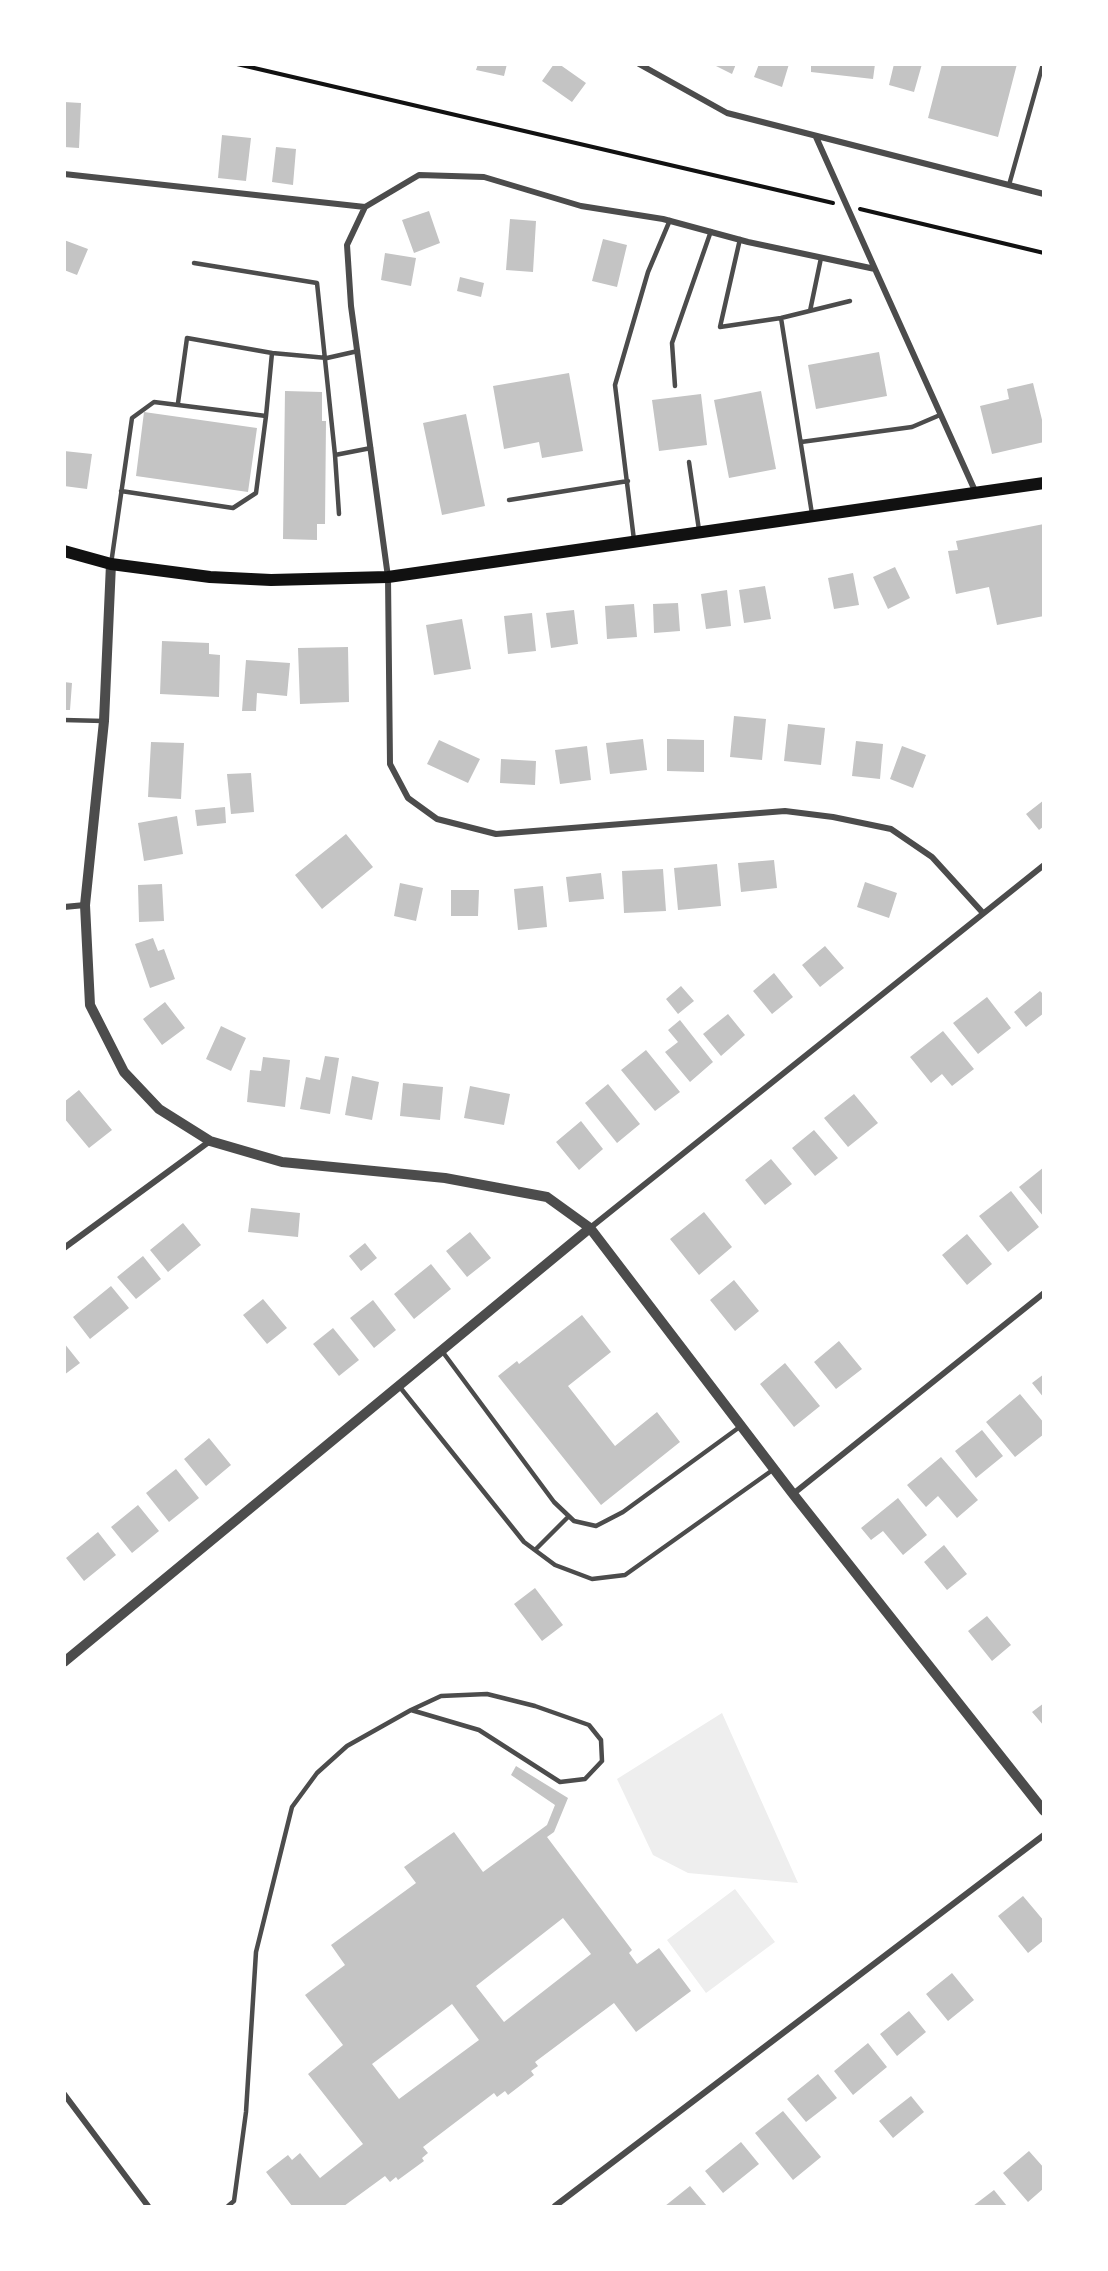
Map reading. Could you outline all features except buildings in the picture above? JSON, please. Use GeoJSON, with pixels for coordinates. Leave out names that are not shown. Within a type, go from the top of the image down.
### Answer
{"type":"FeatureCollection","features":[{"type":"Feature","properties":{"kind":"main road"},"geometry":{"type":"LineString","coordinates":[[64,551],[111,564],[210,577],[271,580],[388,577],[1044,483]]}},
{"type":"Feature","properties":{"kind":"street"},"geometry":{"type":"LineString","coordinates":[[639,64],[727,113],[1044,194]]}},
{"type":"Feature","properties":{"kind":"street"},"geometry":{"type":"LineString","coordinates":[[816,137],[976,494]]}},
{"type":"Feature","properties":{"kind":"street"},"geometry":{"type":"LineString","coordinates":[[64,174],[365,207]]}},
{"type":"Feature","properties":{"kind":"street"},"geometry":{"type":"LineString","coordinates":[[875,269],[740,239],[670,220],[581,206],[484,177],[419,176],[365,207],[347,245],[358,351],[388,577],[390,764],[408,798],[437,819],[496,834],[785,811],[833,816],[891,828],[932,857],[982,914]]}},
{"type":"Feature","properties":{"kind":"street"},"geometry":{"type":"LineString","coordinates":[[111,564],[104,722],[85,905],[90,1005],[124,1072],[159,1109],[210,1141],[282,1162],[445,1178],[548,1197],[590,1228],[793,1494],[1044,1811]]}},
{"type":"Feature","properties":{"kind":"street"},"geometry":{"type":"LineString","coordinates":[[64,1662],[590,1228],[1044,866]]}},
{"type":"Feature","properties":{"kind":"street"},"geometry":{"type":"LineString","coordinates":[[64,907],[85,905]]}},
{"type":"Feature","properties":{"kind":"street"},"geometry":{"type":"LineString","coordinates":[[64,1248],[210,1141]]}},
{"type":"Feature","properties":{"kind":"street"},"geometry":{"type":"LineString","coordinates":[[793,1494],[1044,1293]]}},
{"type":"Feature","properties":{"kind":"street"},"geometry":{"type":"LineString","coordinates":[[555,2206],[1044,1835]]}},
{"type":"Feature","properties":{"kind":"street"},"geometry":{"type":"LineString","coordinates":[[64,2094],[148,2206]]}},
{"type":"Feature","properties":{"kind":"lane"},"geometry":{"type":"LineString","coordinates":[[1009,185],[1043,64]]}},
{"type":"Feature","properties":{"kind":"lane"},"geometry":{"type":"LineString","coordinates":[[634,542],[615,385],[648,272],[670,220]]}},
{"type":"Feature","properties":{"kind":"lane"},"geometry":{"type":"LineString","coordinates":[[675,386],[672,343],[711,231]]}},
{"type":"Feature","properties":{"kind":"lane"},"geometry":{"type":"LineString","coordinates":[[740,239],[720,327],[781,318],[850,301]]}},
{"type":"Feature","properties":{"kind":"lane"},"geometry":{"type":"LineString","coordinates":[[810,311],[821,258]]}},
{"type":"Feature","properties":{"kind":"lane"},"geometry":{"type":"LineString","coordinates":[[194,263],[317,283],[327,358],[339,513]]}},
{"type":"Feature","properties":{"kind":"lane"},"geometry":{"type":"LineString","coordinates":[[781,318],[812,517]]}},
{"type":"Feature","properties":{"kind":"lane"},"geometry":{"type":"LineString","coordinates":[[178,403],[187,338],[272,353],[327,358],[358,351]]}},
{"type":"Feature","properties":{"kind":"lane"},"geometry":{"type":"LineString","coordinates":[[121,491],[233,508],[256,493],[272,353]]}},
{"type":"Feature","properties":{"kind":"lane"},"geometry":{"type":"LineString","coordinates":[[111,564],[132,418],[154,402],[178,403],[266,416]]}},
{"type":"Feature","properties":{"kind":"lane"},"geometry":{"type":"LineString","coordinates":[[801,442],[912,427],[940,415]]}},
{"type":"Feature","properties":{"kind":"lane"},"geometry":{"type":"LineString","coordinates":[[335,455],[371,448]]}},
{"type":"Feature","properties":{"kind":"lane"},"geometry":{"type":"LineString","coordinates":[[689,462],[700,533]]}},
{"type":"Feature","properties":{"kind":"lane"},"geometry":{"type":"LineString","coordinates":[[509,500],[628,481]]}},
{"type":"Feature","properties":{"kind":"lane"},"geometry":{"type":"LineString","coordinates":[[64,720],[104,722]]}},
{"type":"Feature","properties":{"kind":"lane"},"geometry":{"type":"LineString","coordinates":[[442,1351],[554,1502],[574,1521],[596,1526],[623,1512],[741,1426]]}},
{"type":"Feature","properties":{"kind":"lane"},"geometry":{"type":"LineString","coordinates":[[399,1386],[524,1542],[555,1565],[591,1579],[625,1575],[774,1468]]}},
{"type":"Feature","properties":{"kind":"lane"},"geometry":{"type":"LineString","coordinates":[[535,1550],[569,1516]]}},
{"type":"Feature","properties":{"kind":"lane"},"geometry":{"type":"LineString","coordinates":[[228,2206],[234,2200],[246,2112],[256,1952],[292,1807],[317,1773],[347,1746],[411,1710],[441,1696],[487,1694],[535,1706],[590,1725],[601,1740],[602,1761],[585,1779],[560,1782],[479,1730],[411,1710]]}},
{"type":"Feature","properties":{"kind":"lane"},"geometry":{"type":"LineString","coordinates":[[234,2200],[239,2206]]}},
{"type":"Feature","properties":{"kind":"path"},"geometry":{"type":"LineString","coordinates":[[237,64],[585,143],[1044,253]]}},
{"type":"Feature","properties":{"kind":"shaded area"},"geometry":{"type":"Polygon","coordinates":[[[722,1713],[798,1883],[688,1873],[653,1855],[617,1779],[722,1713]]]}},
{"type":"Feature","properties":{"kind":"shaded area"},"geometry":{"type":"Polygon","coordinates":[[[735,1889],[775,1942],[706,1993],[667,1940],[735,1889]]]}}]}
